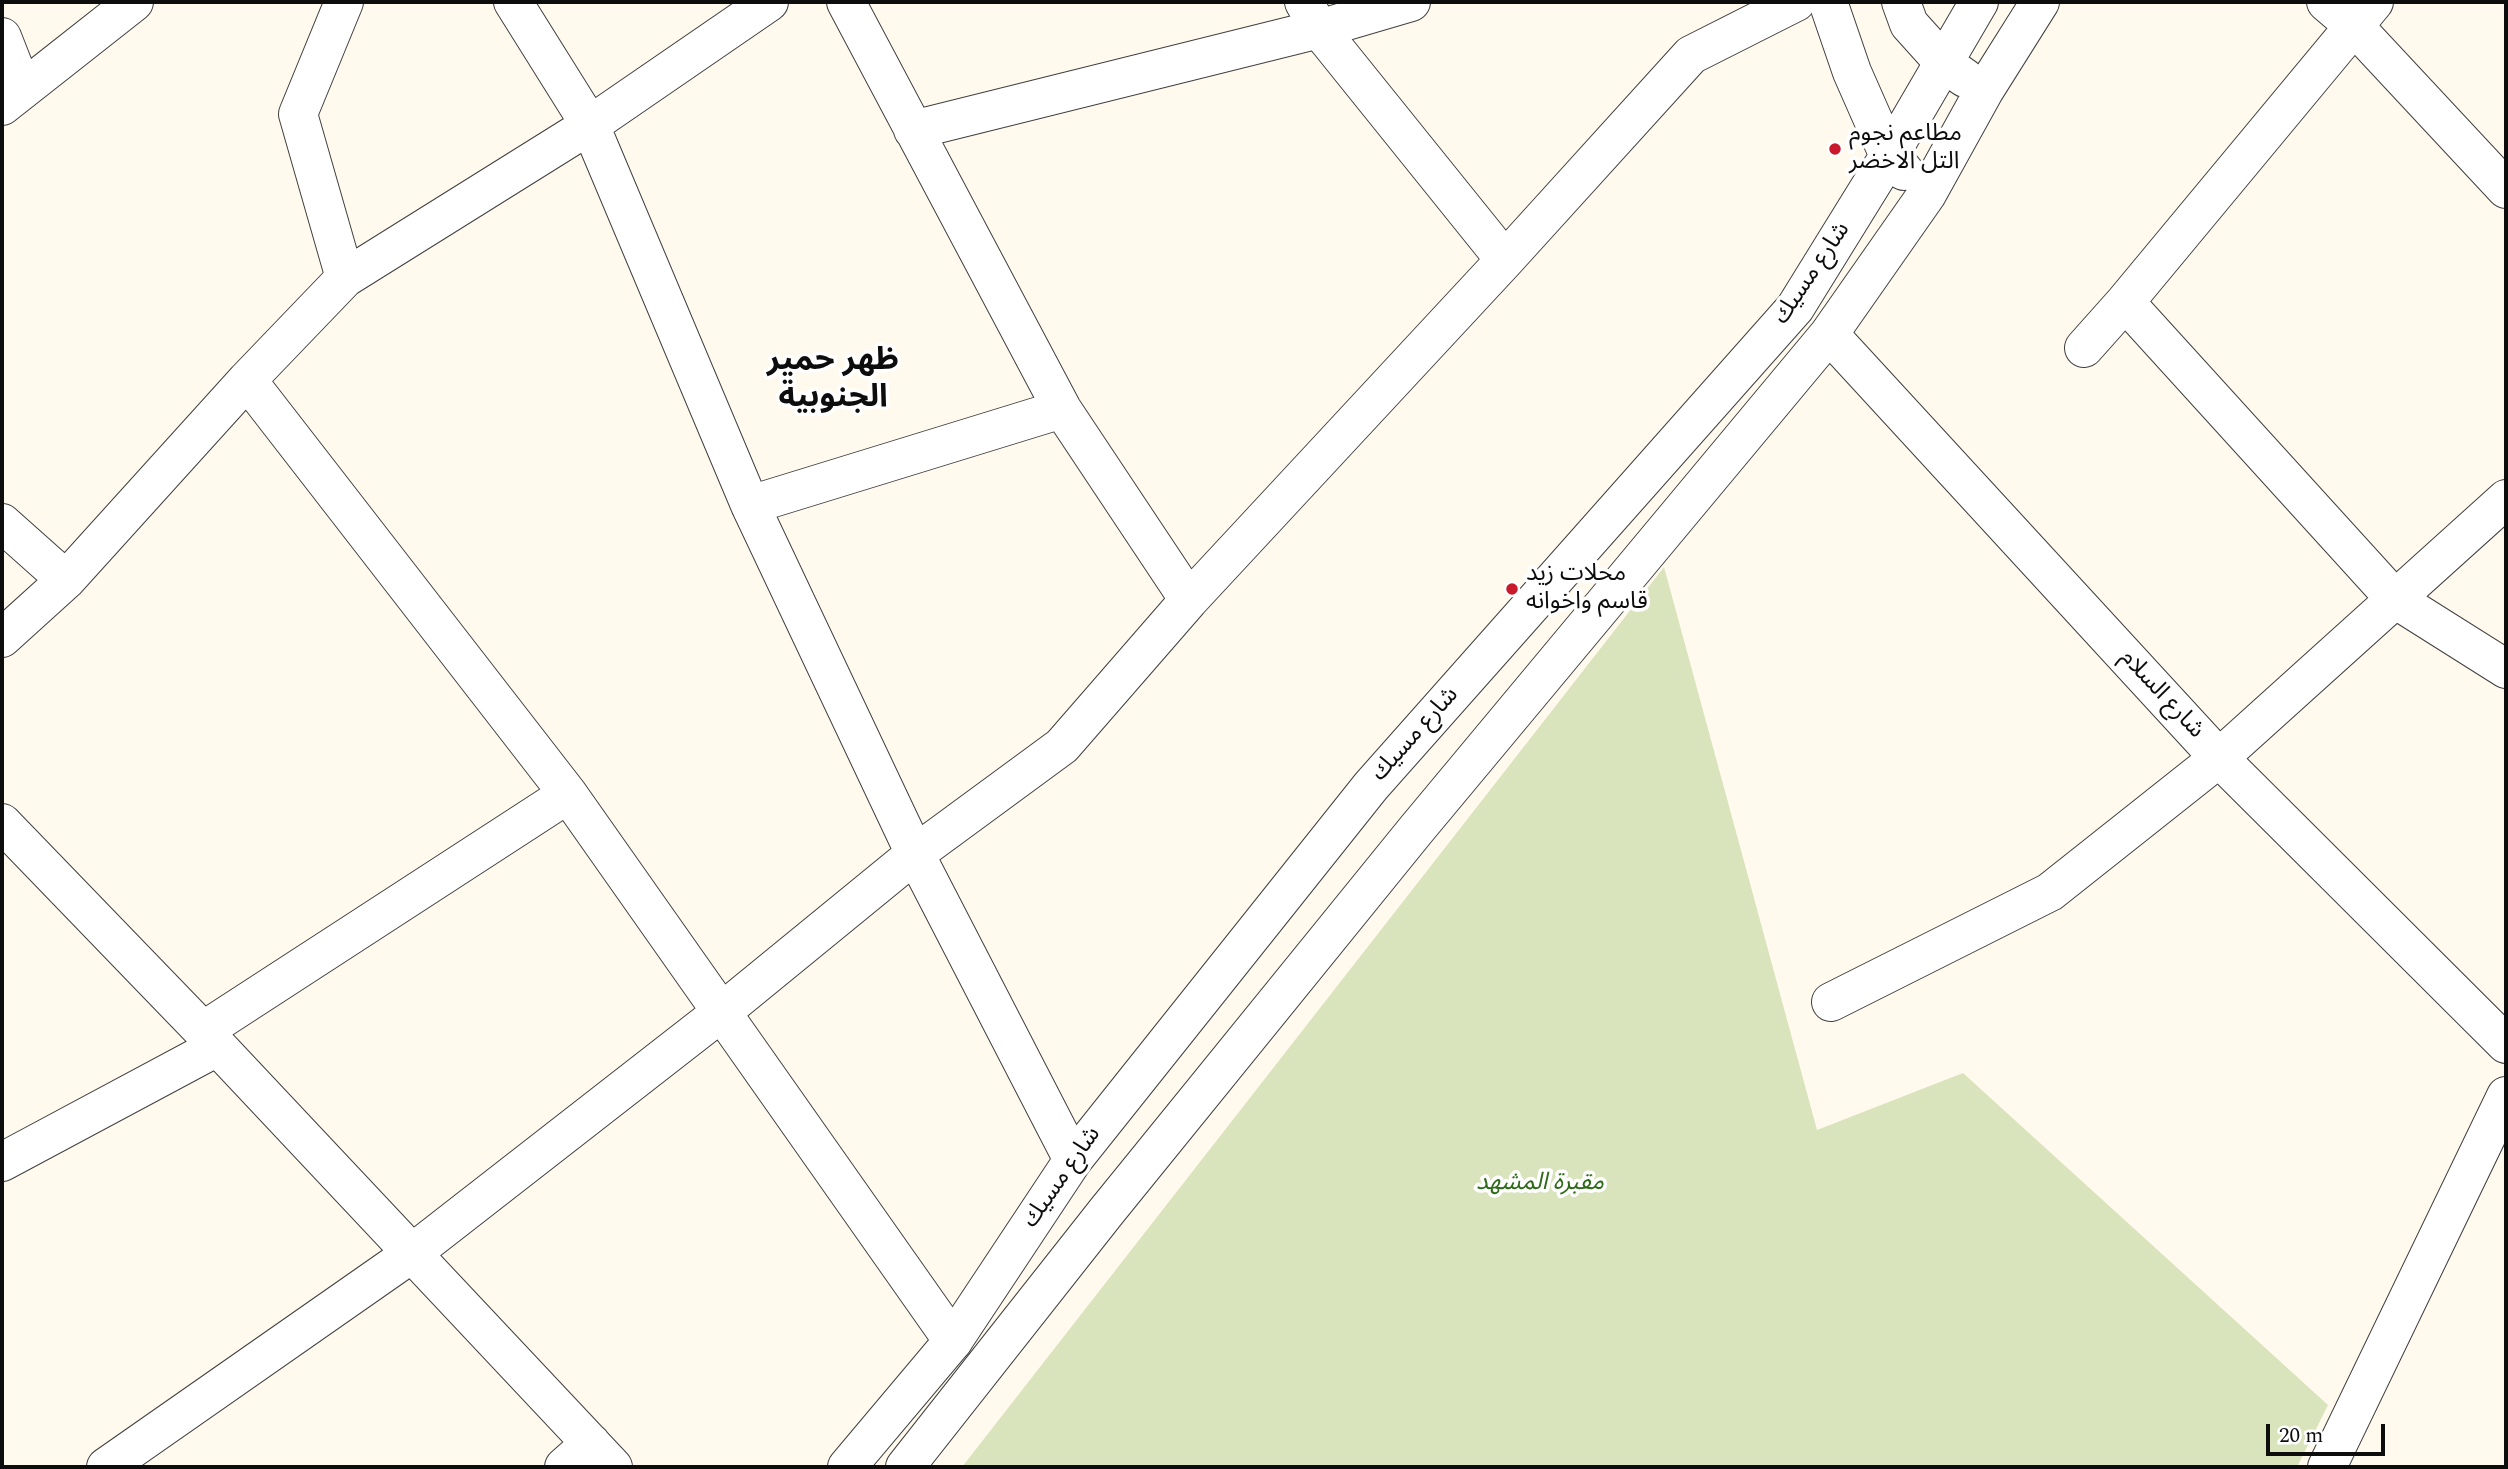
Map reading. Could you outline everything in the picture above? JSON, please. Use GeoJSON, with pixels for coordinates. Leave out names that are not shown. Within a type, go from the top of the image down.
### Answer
{"type":"FeatureCollection","features":[{"type":"Feature","properties":{"kind":"street"},"geometry":{"type":"LineString","coordinates":[[2,37],[12,97],[134,2]]}},
{"type":"Feature","properties":{"kind":"street"},"geometry":{"type":"LineString","coordinates":[[344,2],[298,114],[345,278]]}},
{"type":"Feature","properties":{"kind":"street"},"geometry":{"type":"LineString","coordinates":[[513,2],[590,125],[750,505],[915,854],[1073,1160]]}},
{"type":"Feature","properties":{"kind":"street"},"geometry":{"type":"LineString","coordinates":[[2,638],[66,580],[247,380],[345,278],[590,125],[769,2]]}},
{"type":"Feature","properties":{"kind":"street"},"geometry":{"type":"LineString","coordinates":[[846,2],[1062,410],[1189,600]]}},
{"type":"Feature","properties":{"kind":"street"},"geometry":{"type":"LineString","coordinates":[[913,130],[1311,15],[1411,2]]}},
{"type":"Feature","properties":{"kind":"street"},"geometry":{"type":"LineString","coordinates":[[106,1467],[411,1254],[723,1012],[915,854],[1062,746],[1189,600],[1691,55],[1796,2]]}},
{"type":"Feature","properties":{"kind":"street"},"geometry":{"type":"LineString","coordinates":[[1828,2],[1852,72],[1889,156],[1927,194]]}},
{"type":"Feature","properties":{"kind":"street"},"geometry":{"type":"LineString","coordinates":[[1901,2],[1909,24],[1945,64],[1984,91]]}},
{"type":"Feature","properties":{"kind":"street","name":"شارع مسيك"},"geometry":{"type":"LineString","coordinates":[[847,1467],[953,1341],[1073,1160],[1371,786],[1795,308],[1945,64],[1979,2]]}},
{"type":"Feature","properties":{"kind":"street","name":"شارع مسيك"},"geometry":{"type":"LineString","coordinates":[[905,1467],[1106,1212],[1406,841],[1829,334],[1927,194],[1984,91],[2040,2]]}},
{"type":"Feature","properties":{"kind":"street"},"geometry":{"type":"LineString","coordinates":[[2084,348],[2125,302],[2352,10],[2506,189]]}},
{"type":"Feature","properties":{"kind":"street"},"geometry":{"type":"LineString","coordinates":[[1311,15],[1505,260]]}},
{"type":"Feature","properties":{"kind":"street"},"geometry":{"type":"LineString","coordinates":[[2125,302],[2395,599],[2506,668]]}},
{"type":"Feature","properties":{"kind":"street","name":"شارع السلام"},"geometry":{"type":"LineString","coordinates":[[1829,334],[2219,758],[2506,1044]]}},
{"type":"Feature","properties":{"kind":"street"},"geometry":{"type":"LineString","coordinates":[[247,380],[568,794],[953,1341]]}},
{"type":"Feature","properties":{"kind":"street"},"geometry":{"type":"LineString","coordinates":[[750,505],[1062,410]]}},
{"type":"Feature","properties":{"kind":"street"},"geometry":{"type":"LineString","coordinates":[[1831,1002],[2050,892],[2219,758],[2506,499]]}},
{"type":"Feature","properties":{"kind":"street"},"geometry":{"type":"LineString","coordinates":[[2,523],[66,580]]}},
{"type":"Feature","properties":{"kind":"street"},"geometry":{"type":"LineString","coordinates":[[2,1162],[210,1039],[568,794]]}},
{"type":"Feature","properties":{"kind":"street"},"geometry":{"type":"LineString","coordinates":[[2,823],[210,1039],[411,1254],[589,1459]]}},
{"type":"Feature","properties":{"kind":"street"},"geometry":{"type":"LineString","coordinates":[[2327,1467],[2506,1096]]}},
{"type":"Feature","properties":{"kind":"green space","name":"مقبرة المشهد"},"geometry":{"type":"Polygon","coordinates":[[[1664,567],[1817,1130],[1963,1073],[2328,1405],[2297,1467],[962,1467],[1664,567]]]}},
{"type":"Feature","properties":{"kind":"place","name":"مطاعم نجوم التل الاخضر"},"geometry":{"type":"Point","coordinates":[1835,149]}},
{"type":"Feature","properties":{"kind":"place","name":"محلات زيد قاسم واخوانه"},"geometry":{"type":"Point","coordinates":[1512,589]}},
{"type":"Feature","properties":{"kind":"district","name":"ظهر حمير الجنوبية"},"geometry":{"type":"Point","coordinates":[833,382]}}]}
